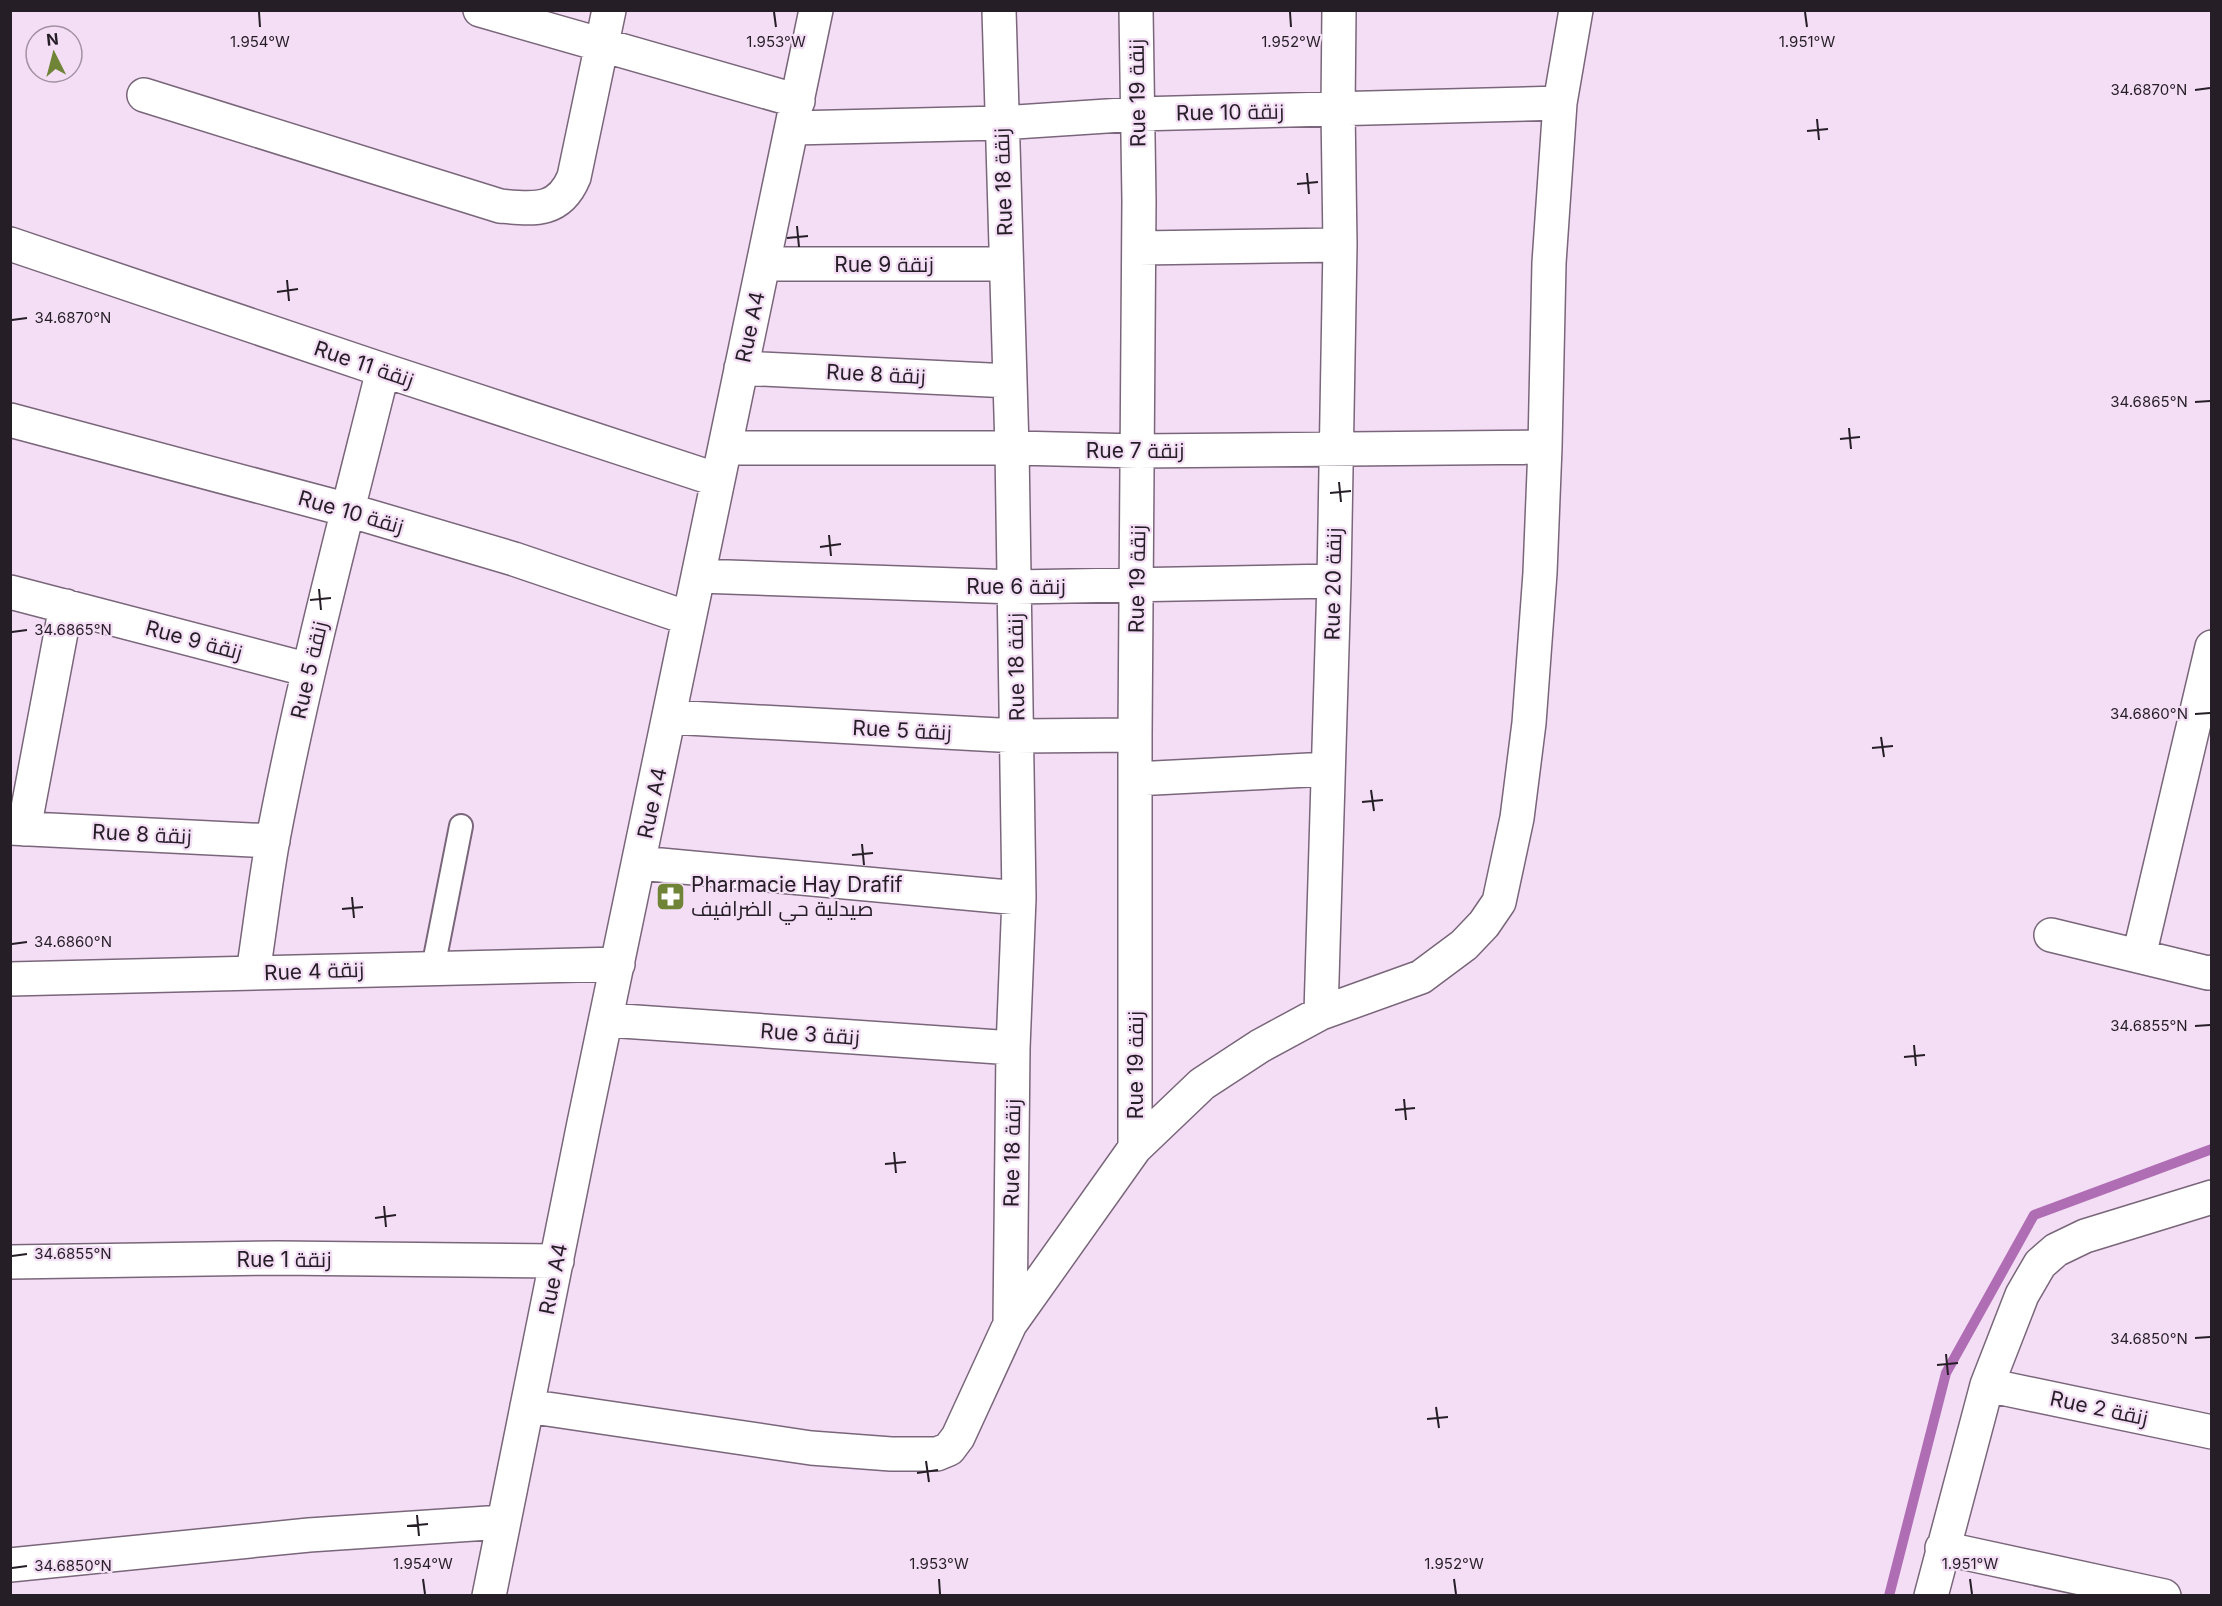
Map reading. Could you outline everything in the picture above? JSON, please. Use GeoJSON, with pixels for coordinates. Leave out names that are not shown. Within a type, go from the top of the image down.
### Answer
{"type":"FeatureCollection","features":[{"type":"Feature","properties":{"kind":"street","name":"Rue 10 زنقة"},"geometry":{"type":"LineString","coordinates":[[480,10],[601,46],[795,114],[1001,123],[1137,114],[1560,102]]}},
{"type":"Feature","properties":{"kind":"street"},"geometry":{"type":"LineString","coordinates":[[144,95],[500,206],[540,208],[556,202],[568,190],[574,177],[609,10]]}},
{"type":"Feature","properties":{"kind":"street","name":"Rue A4"},"geometry":{"type":"LineString","coordinates":[[489,1596],[688,618],[699,576],[816,10]]}},
{"type":"Feature","properties":{"kind":"street","name":"Rue 18 زنقة"},"geometry":{"type":"LineString","coordinates":[[999,10],[1012,448],[1019,898],[1014,1048],[1010,1324]]}},
{"type":"Feature","properties":{"kind":"street","name":"Rue 19 زنقة"},"geometry":{"type":"LineString","coordinates":[[1135,1148],[1135,735],[1139,248],[1136,10]]}},
{"type":"Feature","properties":{"kind":"street","name":"Rue 20 زنقة"},"geometry":{"type":"LineString","coordinates":[[1321,1013],[1334,581],[1340,245],[1339,10]]}},
{"type":"Feature","properties":{"kind":"street"},"geometry":{"type":"LineString","coordinates":[[527,1406],[811,1448],[891,1454],[937,1454],[949,1449],[958,1437],[1010,1324],[1135,1148],[1202,1084],[1260,1046],[1321,1013],[1420,977],[1464,945],[1484,924],[1499,902],[1517,819],[1529,723],[1540,573],[1549,263],[1560,102],[1576,10]]}},
{"type":"Feature","properties":{"kind":"street","name":"Rue 11 زنقة"},"geometry":{"type":"LineString","coordinates":[[10,244],[718,480]]}},
{"type":"Feature","properties":{"kind":"street"},"geometry":{"type":"LineString","coordinates":[[1139,248],[1340,245]]}},
{"type":"Feature","properties":{"kind":"street","name":"Rue 9 زنقة"},"geometry":{"type":"LineString","coordinates":[[763,264],[1005,264]]}},
{"type":"Feature","properties":{"kind":"street","name":"Rue 8 زنقة"},"geometry":{"type":"LineString","coordinates":[[741,368],[1010,381]]}},
{"type":"Feature","properties":{"kind":"street","name":"Rue 5 زنقة"},"geometry":{"type":"LineString","coordinates":[[253,973],[273,841],[309,670],[383,370]]}},
{"type":"Feature","properties":{"kind":"street","name":"Rue 10 زنقة"},"geometry":{"type":"LineString","coordinates":[[10,420],[348,510],[514,560],[688,618]]}},
{"type":"Feature","properties":{"kind":"street","name":"Rue 7 زنقة"},"geometry":{"type":"LineString","coordinates":[[725,448],[1012,448],[1138,451],[1545,447]]}},
{"type":"Feature","properties":{"kind":"street","name":"Rue 6 زنقة"},"geometry":{"type":"LineString","coordinates":[[699,576],[1015,587],[1334,581]]}},
{"type":"Feature","properties":{"kind":"street","name":"Rue 9 زنقة"},"geometry":{"type":"LineString","coordinates":[[10,592],[309,670]]}},
{"type":"Feature","properties":{"kind":"street"},"geometry":{"type":"LineString","coordinates":[[17,828],[66,606]]}},
{"type":"Feature","properties":{"kind":"street"},"geometry":{"type":"LineString","coordinates":[[2139,956],[2211,647]]}},
{"type":"Feature","properties":{"kind":"street","name":"Rue 5 زنقة"},"geometry":{"type":"LineString","coordinates":[[669,717],[1017,736],[1135,735]]}},
{"type":"Feature","properties":{"kind":"street"},"geometry":{"type":"LineString","coordinates":[[1135,779],[1328,769]]}},
{"type":"Feature","properties":{"kind":"street","name":"Rue 8 زنقة"},"geometry":{"type":"LineString","coordinates":[[17,828],[273,841]]}},
{"type":"Feature","properties":{"kind":"street"},"geometry":{"type":"LineString","coordinates":[[639,863],[1019,898]]}},
{"type":"Feature","properties":{"kind":"street"},"geometry":{"type":"LineString","coordinates":[[2051,935],[2211,972]]}},
{"type":"Feature","properties":{"kind":"street","name":"Rue 4 زنقة"},"geometry":{"type":"LineString","coordinates":[[10,979],[618,963]]}},
{"type":"Feature","properties":{"kind":"street","name":"Rue 3 زنقة"},"geometry":{"type":"LineString","coordinates":[[607,1020],[1014,1048]]}},
{"type":"Feature","properties":{"kind":"street"},"geometry":{"type":"LineString","coordinates":[[1931,1596],[1987,1384],[2022,1295],[2040,1264],[2056,1250],[2085,1236],[2202,1205]]}},
{"type":"Feature","properties":{"kind":"street","name":"Rue 1 زنقة"},"geometry":{"type":"LineString","coordinates":[[10,1262],[278,1258],[557,1262]]}},
{"type":"Feature","properties":{"kind":"street","name":"Rue 2 زنقة"},"geometry":{"type":"LineString","coordinates":[[1987,1384],[2211,1432]]}},
{"type":"Feature","properties":{"kind":"street"},"geometry":{"type":"LineString","coordinates":[[10,1565],[309,1535],[503,1522]]}},
{"type":"Feature","properties":{"kind":"street"},"geometry":{"type":"LineString","coordinates":[[1942,1548],[2164,1596]]}},
{"type":"Feature","properties":{"kind":"lane"},"geometry":{"type":"LineString","coordinates":[[433,968],[461,826]]}},
{"type":"Feature","properties":{"kind":"waterway"},"geometry":{"type":"LineString","coordinates":[[1889,1596],[1946,1373],[2034,1215],[2212,1149]]}},
{"type":"Feature","properties":{"kind":"place","name":"Pharmacie Hay Drafif صيدلية حي الضرافيف"},"geometry":{"type":"Point","coordinates":[670,896]}}]}
